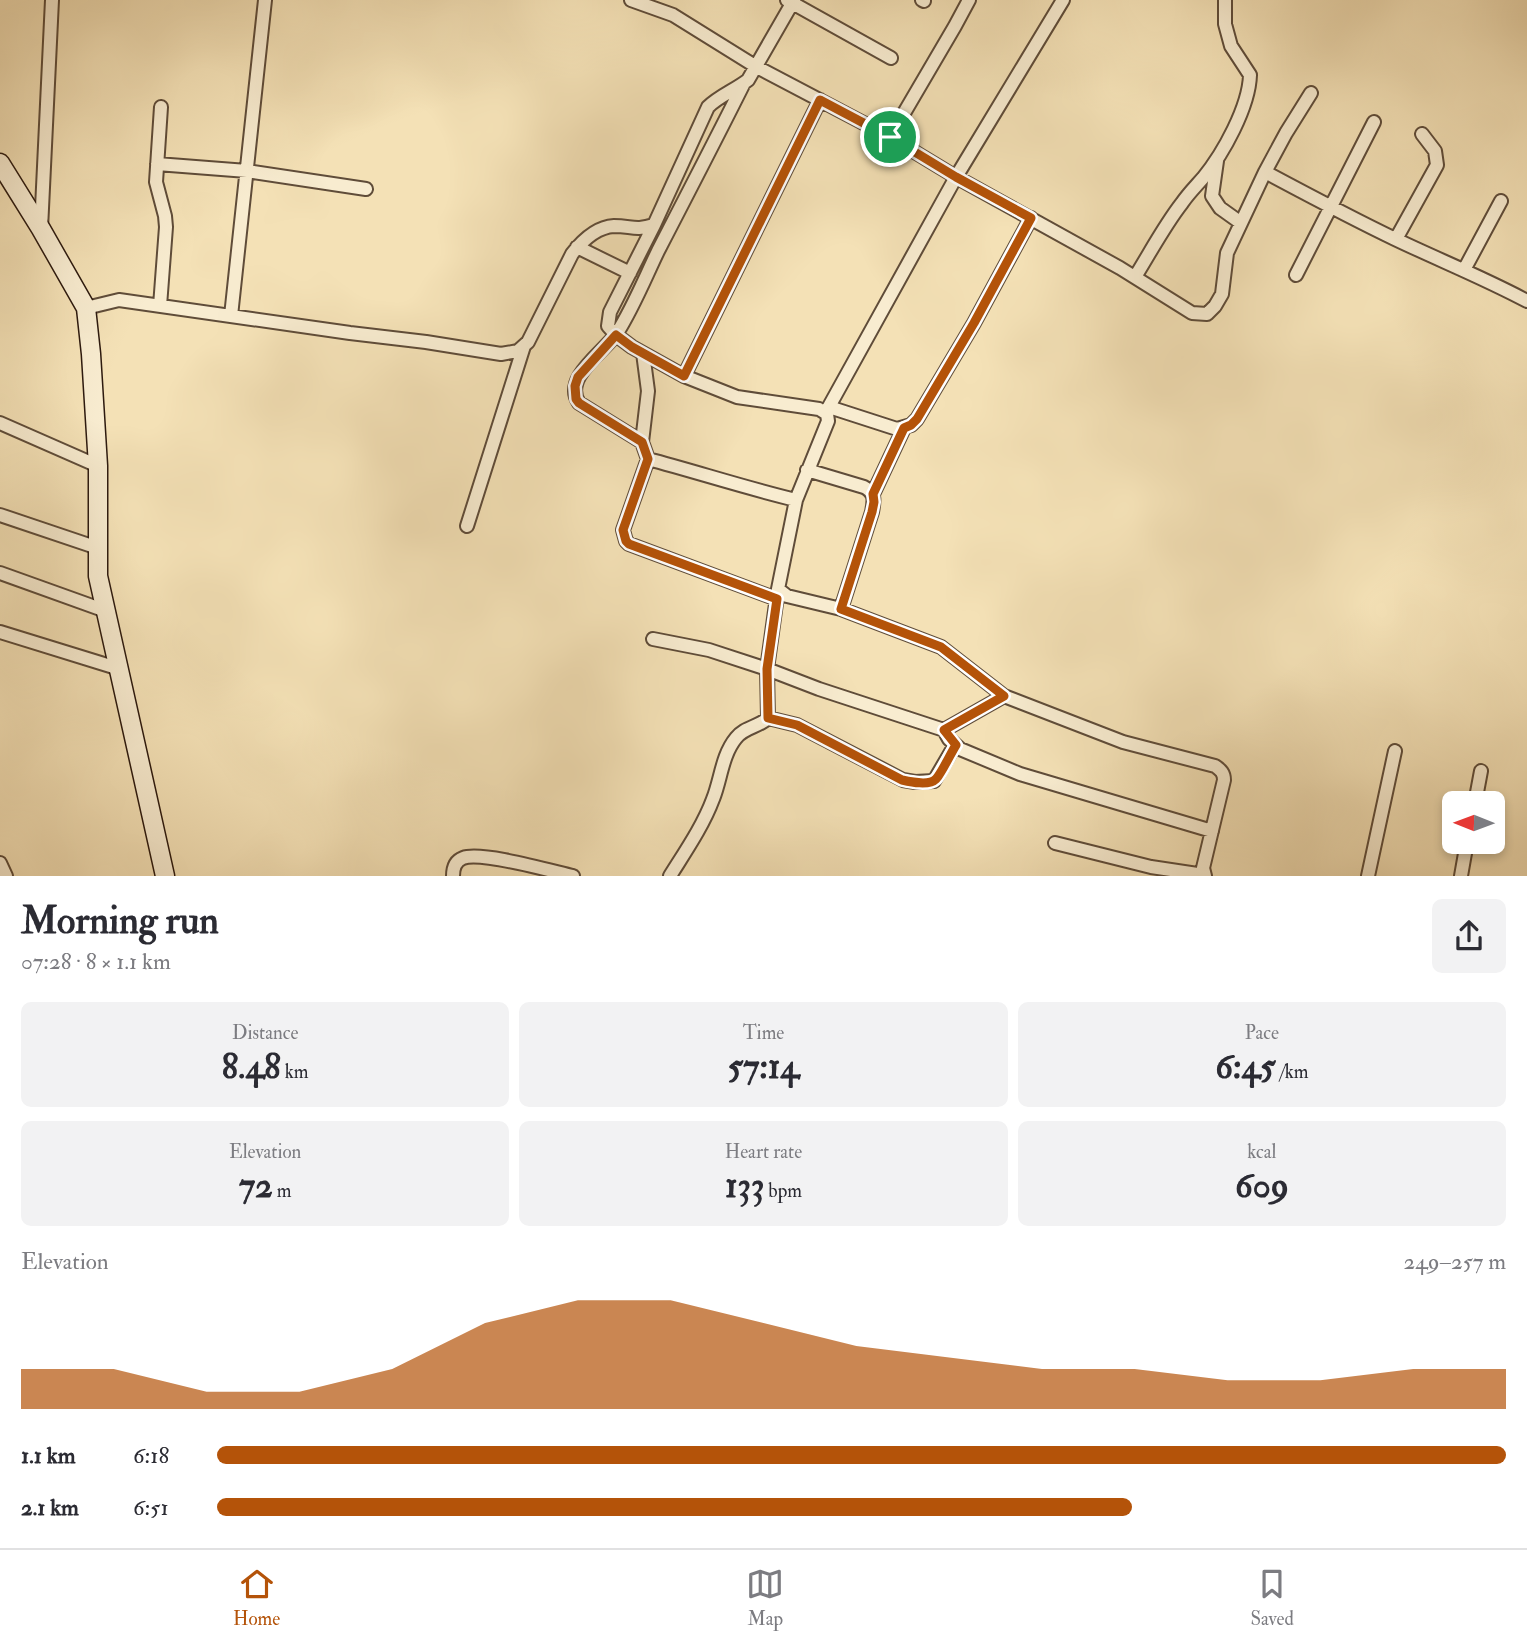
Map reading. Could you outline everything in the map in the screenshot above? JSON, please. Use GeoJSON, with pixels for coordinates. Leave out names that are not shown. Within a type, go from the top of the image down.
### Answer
{"type":"FeatureCollection","features":[{"type":"Feature","properties":{"kind":"main road"},"geometry":{"type":"LineString","coordinates":[[0,163],[86,308],[98,466],[98,576],[165,876]]}},
{"type":"Feature","properties":{"kind":"street"},"geometry":{"type":"LineString","coordinates":[[41,229],[52,0]]}},
{"type":"Feature","properties":{"kind":"street"},"geometry":{"type":"LineString","coordinates":[[231,316],[265,0]]}},
{"type":"Feature","properties":{"kind":"street"},"geometry":{"type":"LineString","coordinates":[[631,0],[673,15],[755,66],[890,137],[1199,315],[1207,314],[1222,294],[1227,253],[1265,172],[1311,93]]}},
{"type":"Feature","properties":{"kind":"street"},"geometry":{"type":"LineString","coordinates":[[890,137],[969,0]]}},
{"type":"Feature","properties":{"kind":"street"},"geometry":{"type":"LineString","coordinates":[[768,718],[767,669],[777,594],[796,500],[828,421],[827,410],[956,177],[1063,0]]}},
{"type":"Feature","properties":{"kind":"street"},"geometry":{"type":"LineString","coordinates":[[1135,277],[1182,203],[1206,175],[1226,145],[1235,127],[1250,81],[1250,75],[1231,46],[1226,24],[1225,0]]}},
{"type":"Feature","properties":{"kind":"street"},"geometry":{"type":"LineString","coordinates":[[642,442],[579,403],[575,386],[578,377],[616,335],[745,83],[791,1],[891,58]]}},
{"type":"Feature","properties":{"kind":"street"},"geometry":{"type":"LineString","coordinates":[[745,83],[708,107],[654,225],[610,312],[608,326],[616,335],[643,354],[684,376],[737,397],[827,410],[897,429],[911,425],[974,323],[1031,218]]}},
{"type":"Feature","properties":{"kind":"street"},"geometry":{"type":"LineString","coordinates":[[684,376],[820,100]]}},
{"type":"Feature","properties":{"kind":"street"},"geometry":{"type":"LineString","coordinates":[[160,306],[166,227],[156,183],[161,107]]}},
{"type":"Feature","properties":{"kind":"street"},"geometry":{"type":"LineString","coordinates":[[1296,275],[1374,122]]}},
{"type":"Feature","properties":{"kind":"street"},"geometry":{"type":"LineString","coordinates":[[1396,240],[1437,164],[1435,151],[1422,134]]}},
{"type":"Feature","properties":{"kind":"street"},"geometry":{"type":"LineString","coordinates":[[1217,157],[1212,196],[1220,208],[1241,223]]}},
{"type":"Feature","properties":{"kind":"street"},"geometry":{"type":"LineString","coordinates":[[157,164],[247,171],[366,189]]}},
{"type":"Feature","properties":{"kind":"street"},"geometry":{"type":"LineString","coordinates":[[1265,172],[1396,240],[1496,284],[1527,301]]}},
{"type":"Feature","properties":{"kind":"street"},"geometry":{"type":"LineString","coordinates":[[1464,270],[1501,201]]}},
{"type":"Feature","properties":{"kind":"street"},"geometry":{"type":"LineString","coordinates":[[86,308],[119,300],[501,354],[518,351],[528,342],[572,254],[592,234],[613,226],[637,229],[654,225]]}},
{"type":"Feature","properties":{"kind":"street"},"geometry":{"type":"LineString","coordinates":[[577,247],[630,273]]}},
{"type":"Feature","properties":{"kind":"street"},"geometry":{"type":"LineString","coordinates":[[467,526],[524,345]]}},
{"type":"Feature","properties":{"kind":"street"},"geometry":{"type":"LineString","coordinates":[[643,354],[648,391],[642,442],[648,459],[623,530],[629,544],[777,594],[841,609],[941,647],[1004,696],[1123,743],[1215,766],[1224,775],[1203,868],[1205,876],[1151,867],[1055,843]]}},
{"type":"Feature","properties":{"kind":"street"},"geometry":{"type":"LineString","coordinates":[[0,423],[98,466]]}},
{"type":"Feature","properties":{"kind":"street"},"geometry":{"type":"LineString","coordinates":[[873,494],[904,428]]}},
{"type":"Feature","properties":{"kind":"street"},"geometry":{"type":"LineString","coordinates":[[648,459],[796,500]]}},
{"type":"Feature","properties":{"kind":"street"},"geometry":{"type":"LineString","coordinates":[[807,470],[864,487],[873,494],[872,512],[841,609]]}},
{"type":"Feature","properties":{"kind":"street"},"geometry":{"type":"LineString","coordinates":[[0,515],[98,548]]}},
{"type":"Feature","properties":{"kind":"street"},"geometry":{"type":"LineString","coordinates":[[0,573],[106,611]]}},
{"type":"Feature","properties":{"kind":"street"},"geometry":{"type":"LineString","coordinates":[[0,632],[120,669]]}},
{"type":"Feature","properties":{"kind":"street"},"geometry":{"type":"LineString","coordinates":[[653,639],[709,650],[767,669],[819,690],[944,730],[960,749],[1020,774],[1212,831]]}},
{"type":"Feature","properties":{"kind":"street"},"geometry":{"type":"LineString","coordinates":[[944,730],[1004,696]]}},
{"type":"Feature","properties":{"kind":"street"},"geometry":{"type":"LineString","coordinates":[[768,718],[797,725],[902,780],[915,782],[934,781],[956,745]]}},
{"type":"Feature","properties":{"kind":"street"},"geometry":{"type":"LineString","coordinates":[[670,876],[713,800],[730,747],[743,731],[768,718]]}},
{"type":"Feature","properties":{"kind":"street"},"geometry":{"type":"LineString","coordinates":[[1368,876],[1395,751]]}},
{"type":"Feature","properties":{"kind":"street"},"geometry":{"type":"LineString","coordinates":[[1477,791],[1481,771]]}},
{"type":"Feature","properties":{"kind":"street"},"geometry":{"type":"LineString","coordinates":[[1461,876],[1465,854]]}},
{"type":"Feature","properties":{"kind":"street"},"geometry":{"type":"LineString","coordinates":[[453,876],[457,861],[470,856],[497,859],[573,876]]}},
{"type":"Feature","properties":{"kind":"street"},"geometry":{"type":"LineString","coordinates":[[0,863],[6,876]]}},
{"type":"Feature","properties":{"kind":"route"},"geometry":{"type":"LineString","coordinates":[[820,100],[890,137],[1031,218],[974,323],[917,419],[904,428],[873,494],[872,512],[841,609],[941,647],[1004,696],[944,730],[956,745],[936,779],[930,782],[902,780],[797,725],[768,718],[767,669],[777,599],[626,541],[623,530],[648,459],[642,442],[579,403],[575,392],[578,377],[616,335],[684,376],[820,100]]}}]}
